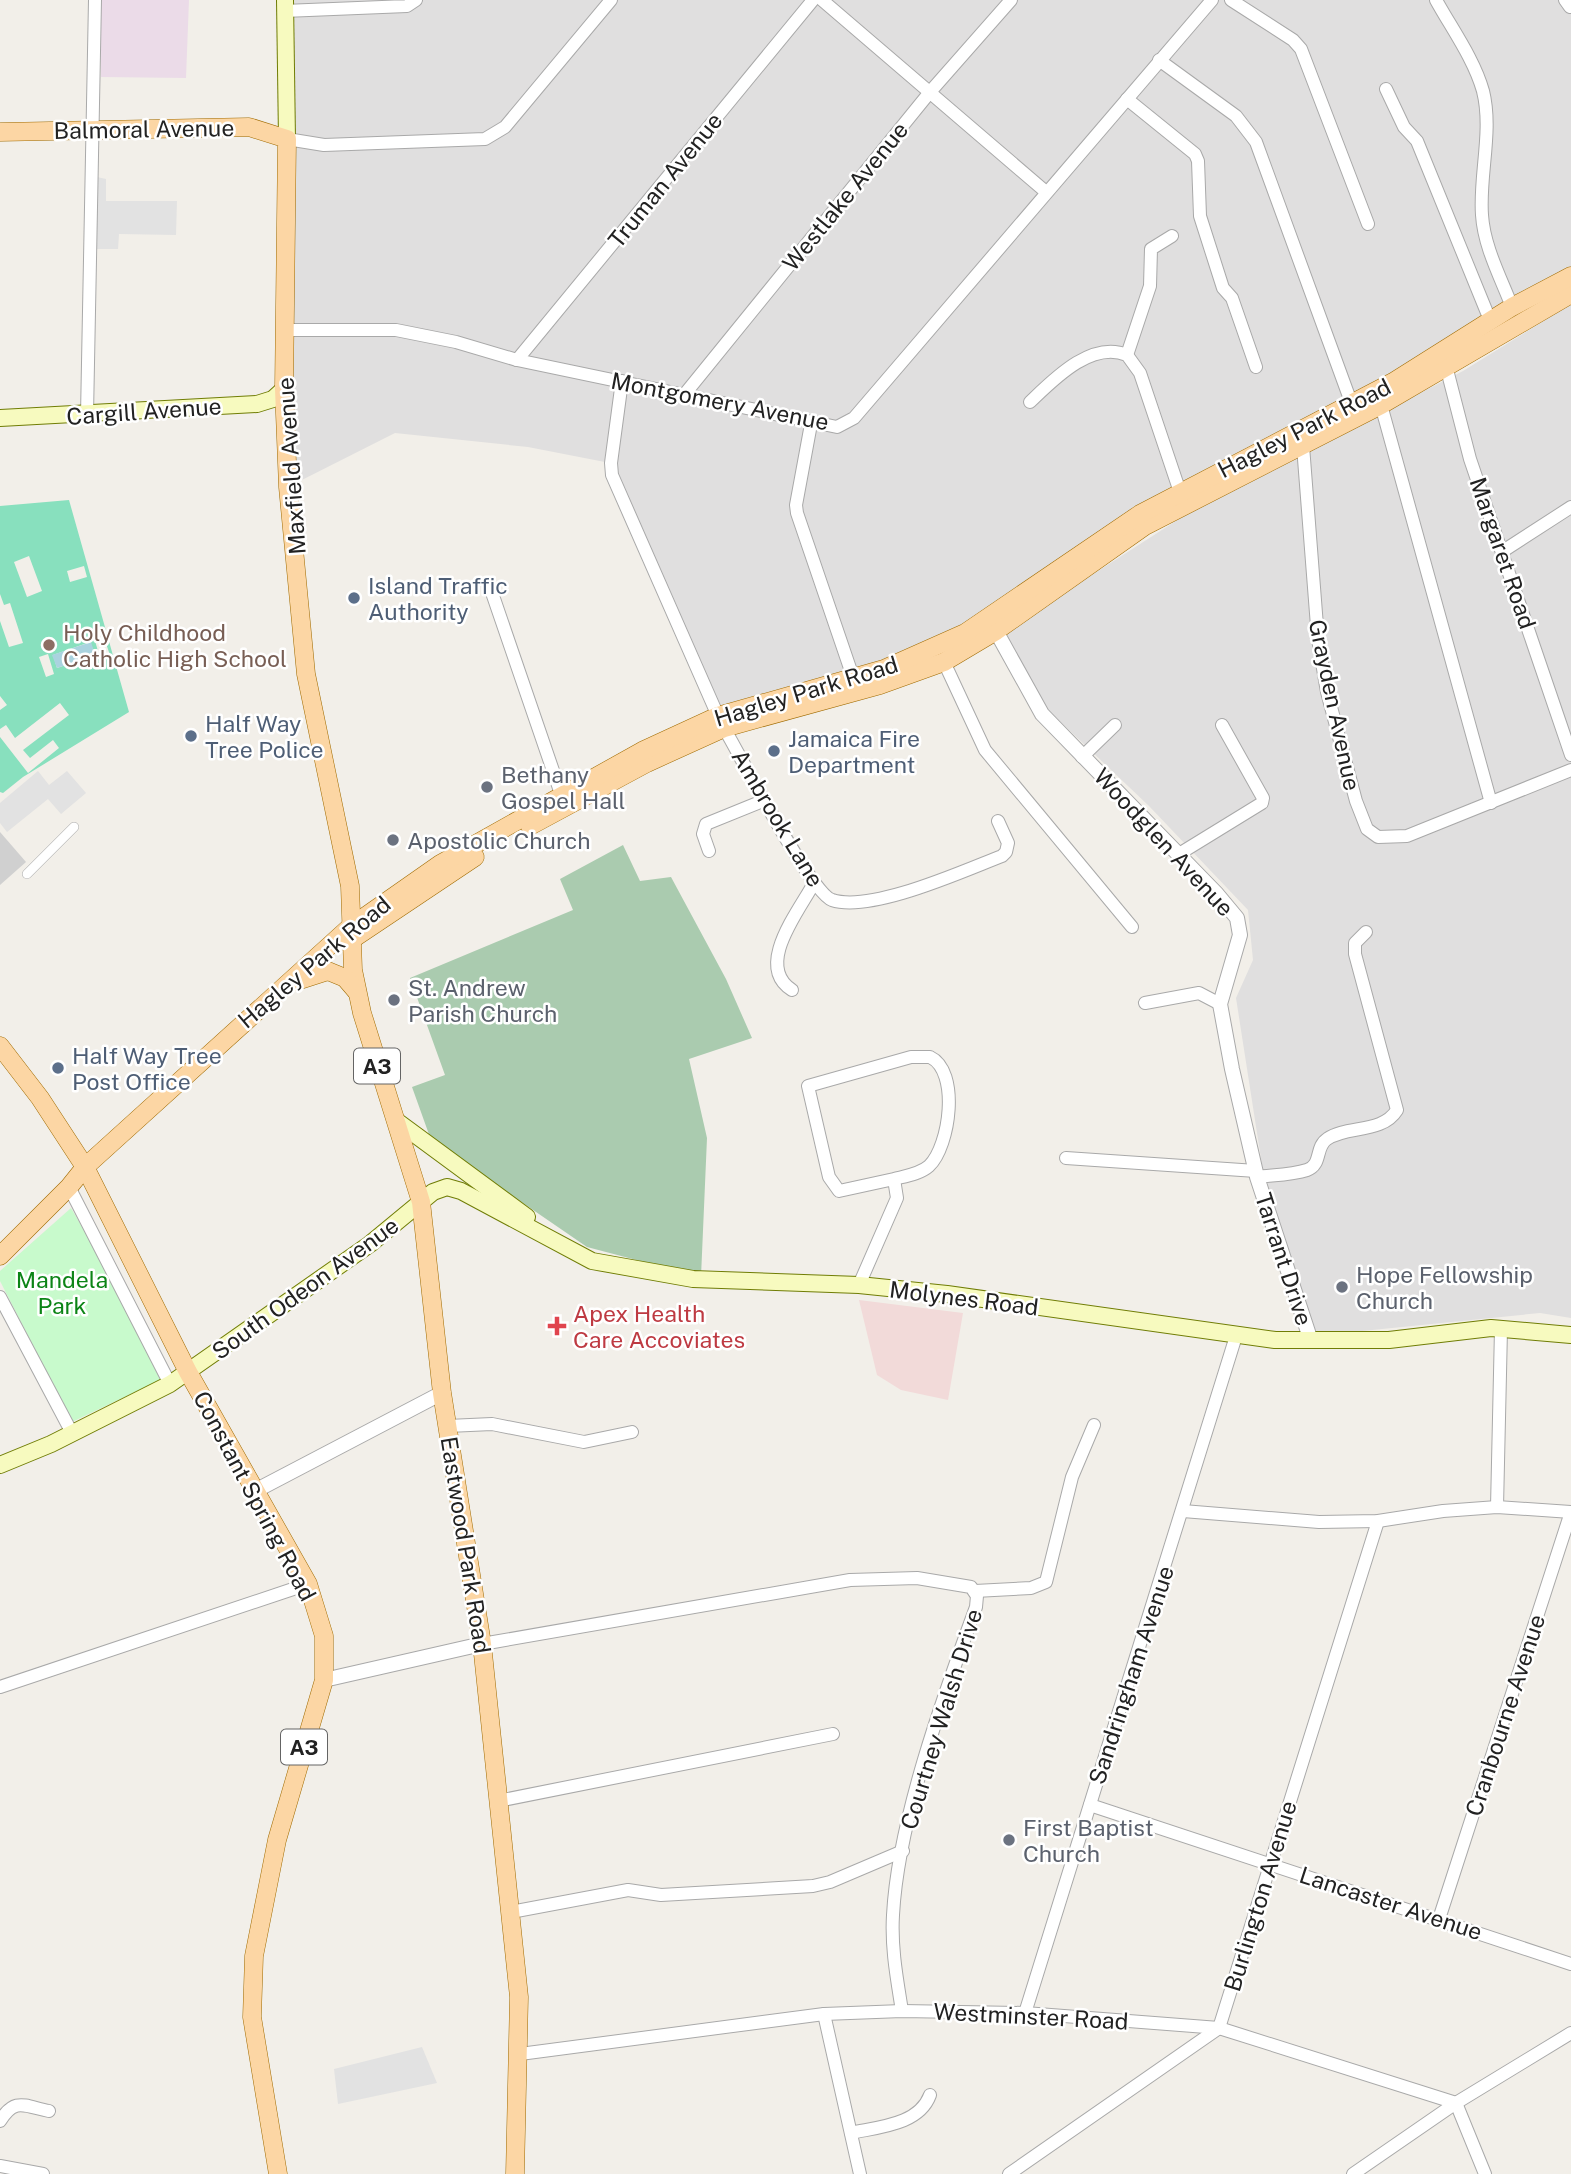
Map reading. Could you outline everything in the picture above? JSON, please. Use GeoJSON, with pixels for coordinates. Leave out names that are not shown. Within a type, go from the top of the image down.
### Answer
{"type":"FeatureCollection","features":[{"type":"Feature","properties":{"kind":"main road","name":"Maxfield Avenue"},"geometry":{"type":"LineString","coordinates":[[285,6],[287,139],[284,389],[288,487],[306,674],[350,886],[351,933]]}},
{"type":"Feature","properties":{"kind":"main road","name":"Balmoral Avenue"},"geometry":{"type":"LineString","coordinates":[[0,132],[249,127],[287,139]]}},
{"type":"Feature","properties":{"kind":"main road","name":"Hagley Park Road"},"geometry":{"type":"LineString","coordinates":[[0,1256],[69,1188],[85,1167],[275,992],[440,864],[642,751],[915,656],[992,624],[1145,526],[1381,405],[1444,359],[1490,320],[1571,276]]}},
{"type":"Feature","properties":{"kind":"main road","name":"Hagley Park Road"},"geometry":{"type":"LineString","coordinates":[[351,933],[522,830],[721,722],[880,685],[944,662],[1140,514],[1351,402],[1444,359],[1571,293]]}},
{"type":"Feature","properties":{"kind":"main road","name":"Cargill Avenue"},"geometry":{"type":"LineString","coordinates":[[0,418],[257,404],[273,398],[284,389]]}},
{"type":"Feature","properties":{"kind":"main road","name":"Eastwood Park Road"},"geometry":{"type":"LineString","coordinates":[[351,933],[357,992],[379,1074],[398,1122],[421,1202],[442,1393],[482,1644],[519,1997],[520,2054],[515,2174]]}},
{"type":"Feature","properties":{"kind":"main road"},"geometry":{"type":"LineString","coordinates":[[275,992],[318,971],[328,971],[345,978],[357,992]]}},
{"type":"Feature","properties":{"kind":"main road","name":"Constant Spring Road"},"geometry":{"type":"LineString","coordinates":[[0,1046],[40,1098],[85,1167],[188,1372],[308,1584],[324,1636],[324,1680],[277,1840],[254,1956],[252,2017],[278,2174]]}},
{"type":"Feature","properties":{"kind":"main road","name":"Molynes Road"},"geometry":{"type":"LineString","coordinates":[[398,1122],[520,1213],[608,1264],[726,1283],[859,1285],[947,1294],[1236,1336],[1311,1341],[1389,1340],[1501,1329],[1571,1335]]}},
{"type":"Feature","properties":{"kind":"main road","name":"South Odeon Avenue"},"geometry":{"type":"LineString","coordinates":[[0,1465],[170,1384],[370,1244],[440,1189],[454,1188],[561,1246],[592,1261],[608,1264]]}},
{"type":"Feature","properties":{"kind":"street"},"geometry":{"type":"LineString","coordinates":[[87,415],[95,0]]}},
{"type":"Feature","properties":{"kind":"street"},"geometry":{"type":"LineString","coordinates":[[285,6],[407,6],[416,0]]}},
{"type":"Feature","properties":{"kind":"street"},"geometry":{"type":"LineString","coordinates":[[287,139],[324,145],[474,141],[496,135],[611,0]]}},
{"type":"Feature","properties":{"kind":"street","name":"Truman Avenue"},"geometry":{"type":"LineString","coordinates":[[517,360],[813,0]]}},
{"type":"Feature","properties":{"kind":"street"},"geometry":{"type":"LineString","coordinates":[[822,0],[1046,192]]}},
{"type":"Feature","properties":{"kind":"street","name":"Westlake Avenue"},"geometry":{"type":"LineString","coordinates":[[684,395],[930,92],[1011,0]]}},
{"type":"Feature","properties":{"kind":"street","name":"Montgomery Avenue"},"geometry":{"type":"LineString","coordinates":[[292,330],[396,330],[456,342],[517,360],[811,424],[837,426],[854,418],[1212,0]]}},
{"type":"Feature","properties":{"kind":"street"},"geometry":{"type":"LineString","coordinates":[[1231,0],[1293,40],[1301,49],[1368,224]]}},
{"type":"Feature","properties":{"kind":"street"},"geometry":{"type":"LineString","coordinates":[[1436,0],[1476,71],[1483,93],[1486,113],[1482,213],[1484,235],[1512,307]]}},
{"type":"Feature","properties":{"kind":"street"},"geometry":{"type":"LineString","coordinates":[[1159,60],[1236,116],[1256,142],[1351,402]]}},
{"type":"Feature","properties":{"kind":"street"},"geometry":{"type":"LineString","coordinates":[[1386,89],[1404,127],[1417,141],[1490,320]]}},
{"type":"Feature","properties":{"kind":"street"},"geometry":{"type":"LineString","coordinates":[[1127,99],[1195,154],[1199,162],[1200,216],[1223,288],[1231,298],[1256,367]]}},
{"type":"Feature","properties":{"kind":"street"},"geometry":{"type":"LineString","coordinates":[[1127,355],[1150,285],[1151,249],[1172,236]]}},
{"type":"Feature","properties":{"kind":"street"},"geometry":{"type":"LineString","coordinates":[[1030,402],[1060,373],[1076,365],[1105,352],[1127,355],[1140,373],[1180,492]]}},
{"type":"Feature","properties":{"kind":"street","name":"Margaret Road"},"geometry":{"type":"LineString","coordinates":[[1444,359],[1470,459],[1571,755]]}},
{"type":"Feature","properties":{"kind":"street","name":"Ambrook Lane"},"geometry":{"type":"LineString","coordinates":[[622,382],[611,463],[612,475],[721,722],[814,883],[831,900],[854,901],[910,891],[940,881],[1006,852],[1008,843],[998,821]]}},
{"type":"Feature","properties":{"kind":"street"},"geometry":{"type":"LineString","coordinates":[[1381,405],[1491,803]]}},
{"type":"Feature","properties":{"kind":"street"},"geometry":{"type":"LineString","coordinates":[[811,424],[797,513],[853,677]]}},
{"type":"Feature","properties":{"kind":"street","name":"Grayden Avenue"},"geometry":{"type":"LineString","coordinates":[[1303,446],[1312,589],[1318,639],[1327,692],[1356,801],[1367,829],[1378,837],[1408,836],[1571,770]]}},
{"type":"Feature","properties":{"kind":"street"},"geometry":{"type":"LineString","coordinates":[[1503,551],[1571,507]]}},
{"type":"Feature","properties":{"kind":"street"},"geometry":{"type":"LineString","coordinates":[[489,584],[561,794]]}},
{"type":"Feature","properties":{"kind":"street","name":"Woodglen Avenue"},"geometry":{"type":"LineString","coordinates":[[992,624],[1042,714],[1231,909],[1239,926],[1238,943],[1220,1004],[1257,1174]]}},
{"type":"Feature","properties":{"kind":"street"},"geometry":{"type":"LineString","coordinates":[[944,662],[985,750],[1132,927]]}},
{"type":"Feature","properties":{"kind":"street"},"geometry":{"type":"LineString","coordinates":[[1082,757],[1115,725]]}},
{"type":"Feature","properties":{"kind":"street"},"geometry":{"type":"LineString","coordinates":[[1179,854],[1262,803],[1263,798],[1222,725]]}},
{"type":"Feature","properties":{"kind":"street"},"geometry":{"type":"LineString","coordinates":[[709,851],[703,834],[706,824],[765,800]]}},
{"type":"Feature","properties":{"kind":"street"},"geometry":{"type":"LineString","coordinates":[[27,874],[74,827]]}},
{"type":"Feature","properties":{"kind":"street"},"geometry":{"type":"LineString","coordinates":[[792,990],[779,977],[776,958],[814,883]]}},
{"type":"Feature","properties":{"kind":"street"},"geometry":{"type":"LineString","coordinates":[[1066,1158],[1257,1174],[1308,1170],[1316,1164],[1320,1147],[1328,1138],[1379,1124],[1397,1110],[1354,948],[1366,932]]}},
{"type":"Feature","properties":{"kind":"street"},"geometry":{"type":"LineString","coordinates":[[1145,1003],[1199,993],[1220,1004]]}},
{"type":"Feature","properties":{"kind":"street"},"geometry":{"type":"LineString","coordinates":[[911,1057],[930,1057],[941,1066],[949,1106],[944,1143],[927,1168],[894,1179],[839,1191],[829,1177],[808,1086],[911,1057]]}},
{"type":"Feature","properties":{"kind":"street","name":"Tarrant Drive"},"geometry":{"type":"LineString","coordinates":[[1257,1174],[1311,1341]]}},
{"type":"Feature","properties":{"kind":"street"},"geometry":{"type":"LineString","coordinates":[[859,1285],[895,1205],[894,1179]]}},
{"type":"Feature","properties":{"kind":"street"},"geometry":{"type":"LineString","coordinates":[[69,1188],[170,1384]]}},
{"type":"Feature","properties":{"kind":"street"},"geometry":{"type":"LineString","coordinates":[[0,1297],[72,1433]]}},
{"type":"Feature","properties":{"kind":"street"},"geometry":{"type":"LineString","coordinates":[[1497,1507],[1501,1329]]}},
{"type":"Feature","properties":{"kind":"street","name":"Sandringham Avenue"},"geometry":{"type":"LineString","coordinates":[[1025,2013],[1236,1336]]}},
{"type":"Feature","properties":{"kind":"street"},"geometry":{"type":"LineString","coordinates":[[255,1491],[442,1393]]}},
{"type":"Feature","properties":{"kind":"street"},"geometry":{"type":"LineString","coordinates":[[448,1426],[492,1424],[539,1436],[584,1442],[632,1432]]}},
{"type":"Feature","properties":{"kind":"street"},"geometry":{"type":"LineString","coordinates":[[975,1591],[1031,1588],[1046,1583],[1072,1477],[1094,1425]]}},
{"type":"Feature","properties":{"kind":"street"},"geometry":{"type":"LineString","coordinates":[[1183,1511],[1278,1520],[1378,1521],[1443,1511],[1497,1507],[1571,1512]]}},
{"type":"Feature","properties":{"kind":"street","name":"Cranbourne Avenue"},"geometry":{"type":"LineString","coordinates":[[1439,1919],[1571,1512]]}},
{"type":"Feature","properties":{"kind":"street","name":"Burlington Avenue"},"geometry":{"type":"LineString","coordinates":[[1219,2028],[1378,1521]]}},
{"type":"Feature","properties":{"kind":"street","name":"Courtney Walsh Drive"},"geometry":{"type":"LineString","coordinates":[[482,1644],[850,1580],[917,1578],[966,1585],[975,1591],[976,1607],[920,1779],[903,1851],[893,1918],[893,1952],[902,2011]]}},
{"type":"Feature","properties":{"kind":"street"},"geometry":{"type":"LineString","coordinates":[[0,1687],[308,1584]]}},
{"type":"Feature","properties":{"kind":"street"},"geometry":{"type":"LineString","coordinates":[[324,1680],[482,1644]]}},
{"type":"Feature","properties":{"kind":"street"},"geometry":{"type":"LineString","coordinates":[[498,1801],[833,1734]]}},
{"type":"Feature","properties":{"kind":"street","name":"Lancaster Avenue"},"geometry":{"type":"LineString","coordinates":[[1090,1805],[1571,1964]]}},
{"type":"Feature","properties":{"kind":"street"},"geometry":{"type":"LineString","coordinates":[[511,1912],[628,1890],[661,1895],[813,1886],[830,1882],[903,1851]]}},
{"type":"Feature","properties":{"kind":"street","name":"Westminster Road"},"geometry":{"type":"LineString","coordinates":[[520,2054],[824,2014],[902,2011],[1025,2013],[1219,2028],[1456,2104]]}},
{"type":"Feature","properties":{"kind":"street"},"geometry":{"type":"LineString","coordinates":[[824,2014],[860,2174]]}},
{"type":"Feature","properties":{"kind":"street"},"geometry":{"type":"LineString","coordinates":[[1009,2174],[1219,2028]]}},
{"type":"Feature","properties":{"kind":"street"},"geometry":{"type":"LineString","coordinates":[[1353,2174],[1456,2104],[1571,2033]]}},
{"type":"Feature","properties":{"kind":"street"},"geometry":{"type":"LineString","coordinates":[[851,2133],[907,2118],[920,2111],[930,2095]]}},
{"type":"Feature","properties":{"kind":"street"},"geometry":{"type":"LineString","coordinates":[[0,2121],[8,2108],[15,2104],[49,2111]]}},
{"type":"Feature","properties":{"kind":"street"},"geometry":{"type":"LineString","coordinates":[[1456,2104],[1485,2174]]}},
{"type":"Feature","properties":{"kind":"street"},"geometry":{"type":"LineString","coordinates":[[0,2166],[43,2174]]}},
{"type":"Feature","properties":{"kind":"shaded area"},"geometry":{"type":"Polygon","coordinates":[[[101,0],[189,0],[186,78],[101,77],[101,0]]]}},
{"type":"Feature","properties":{"kind":"shaded area"},"geometry":{"type":"Polygon","coordinates":[[[285,0],[1571,0],[1571,276],[1180,492],[947,655],[718,716],[610,463],[528,447],[395,433],[288,487],[285,0]]]}},
{"type":"Feature","properties":{"kind":"shaded area"},"geometry":{"type":"Polygon","coordinates":[[[97,177],[106,179],[106,201],[177,201],[176,235],[119,234],[118,249],[96,249],[97,177]]]}},
{"type":"Feature","properties":{"kind":"shaded area"},"geometry":{"type":"Polygon","coordinates":[[[1571,304],[1571,1318],[1540,1313],[1313,1336],[1262,1165],[1236,998],[1253,960],[1248,910],[1149,806],[1048,710],[1000,634],[1193,510],[1463,371],[1571,304]]]}},
{"type":"Feature","properties":{"kind":"shaded area"},"geometry":{"type":"Polygon","coordinates":[[[38,771],[49,785],[67,771],[86,793],[61,814],[48,799],[7,832],[0,823],[0,803],[38,771]]]}},
{"type":"Feature","properties":{"kind":"shaded area"},"geometry":{"type":"Polygon","coordinates":[[[0,832],[26,862],[0,885],[0,832]]]}},
{"type":"Feature","properties":{"kind":"shaded area"},"geometry":{"type":"Polygon","coordinates":[[[859,1300],[963,1313],[948,1400],[901,1390],[877,1375],[859,1300]]]}},
{"type":"Feature","properties":{"kind":"shaded area"},"geometry":{"type":"Polygon","coordinates":[[[422,2047],[437,2083],[338,2104],[334,2069],[422,2047]]]}},
{"type":"Feature","properties":{"kind":"green space","name":"Holy Childhood Catholic High School"},"geometry":{"type":"Polygon","coordinates":[[[69,500],[129,712],[23,777],[3,793],[0,792],[0,737],[28,773],[59,748],[53,740],[30,758],[23,750],[69,715],[60,703],[15,738],[6,725],[0,729],[0,710],[7,705],[0,696],[0,621],[9,647],[23,643],[10,603],[4,605],[0,594],[0,506],[69,500]],[[29,556],[14,562],[27,597],[42,591],[29,556]],[[84,566],[67,571],[70,582],[87,577],[84,566]],[[102,632],[93,634],[100,658],[110,655],[102,632]],[[90,642],[53,655],[57,668],[95,655],[90,642]],[[48,654],[39,657],[46,677],[54,674],[48,654]]]}},
{"type":"Feature","properties":{"kind":"green space"},"geometry":{"type":"Polygon","coordinates":[[[623,845],[640,881],[671,877],[726,979],[752,1038],[689,1059],[707,1138],[701,1277],[587,1247],[431,1140],[412,1087],[445,1075],[410,978],[573,910],[560,879],[623,845]]]}},
{"type":"Feature","properties":{"kind":"green space","name":"Mandela Park"},"geometry":{"type":"Polygon","coordinates":[[[71,1208],[105,1266],[162,1379],[72,1422],[0,1281],[0,1271],[71,1208]]]}},
{"type":"Feature","properties":{"kind":"water"},"geometry":{"type":"Polygon","coordinates":[[[91,642],[95,655],[57,668],[52,655],[91,642]]]}},
{"type":"Feature","properties":{"kind":"place","name":"Island Traffic Authority"},"geometry":{"type":"Point","coordinates":[354,598]}},
{"type":"Feature","properties":{"kind":"place","name":"Holy Childhood Catholic High School"},"geometry":{"type":"Point","coordinates":[49,645]}},
{"type":"Feature","properties":{"kind":"place","name":"Half Way Tree Police"},"geometry":{"type":"Point","coordinates":[191,736]}},
{"type":"Feature","properties":{"kind":"place","name":"Jamaica Fire Department"},"geometry":{"type":"Point","coordinates":[774,751]}},
{"type":"Feature","properties":{"kind":"place","name":"Bethany Gospel Hall"},"geometry":{"type":"Point","coordinates":[487,787]}},
{"type":"Feature","properties":{"kind":"place","name":"Apostolic Church"},"geometry":{"type":"Point","coordinates":[393,840]}},
{"type":"Feature","properties":{"kind":"place","name":"St. Andrew Parish Church"},"geometry":{"type":"Point","coordinates":[394,1000]}},
{"type":"Feature","properties":{"kind":"place","name":"Half Way Tree Post Office"},"geometry":{"type":"Point","coordinates":[58,1068]}},
{"type":"Feature","properties":{"kind":"place","name":"Hope Fellowship Church"},"geometry":{"type":"Point","coordinates":[1342,1287]}},
{"type":"Feature","properties":{"kind":"place","name":"Apex Health Care Accoviates"},"geometry":{"type":"Point","coordinates":[557,1326]}},
{"type":"Feature","properties":{"kind":"place","name":"First Baptist Church"},"geometry":{"type":"Point","coordinates":[1009,1840]}}]}
